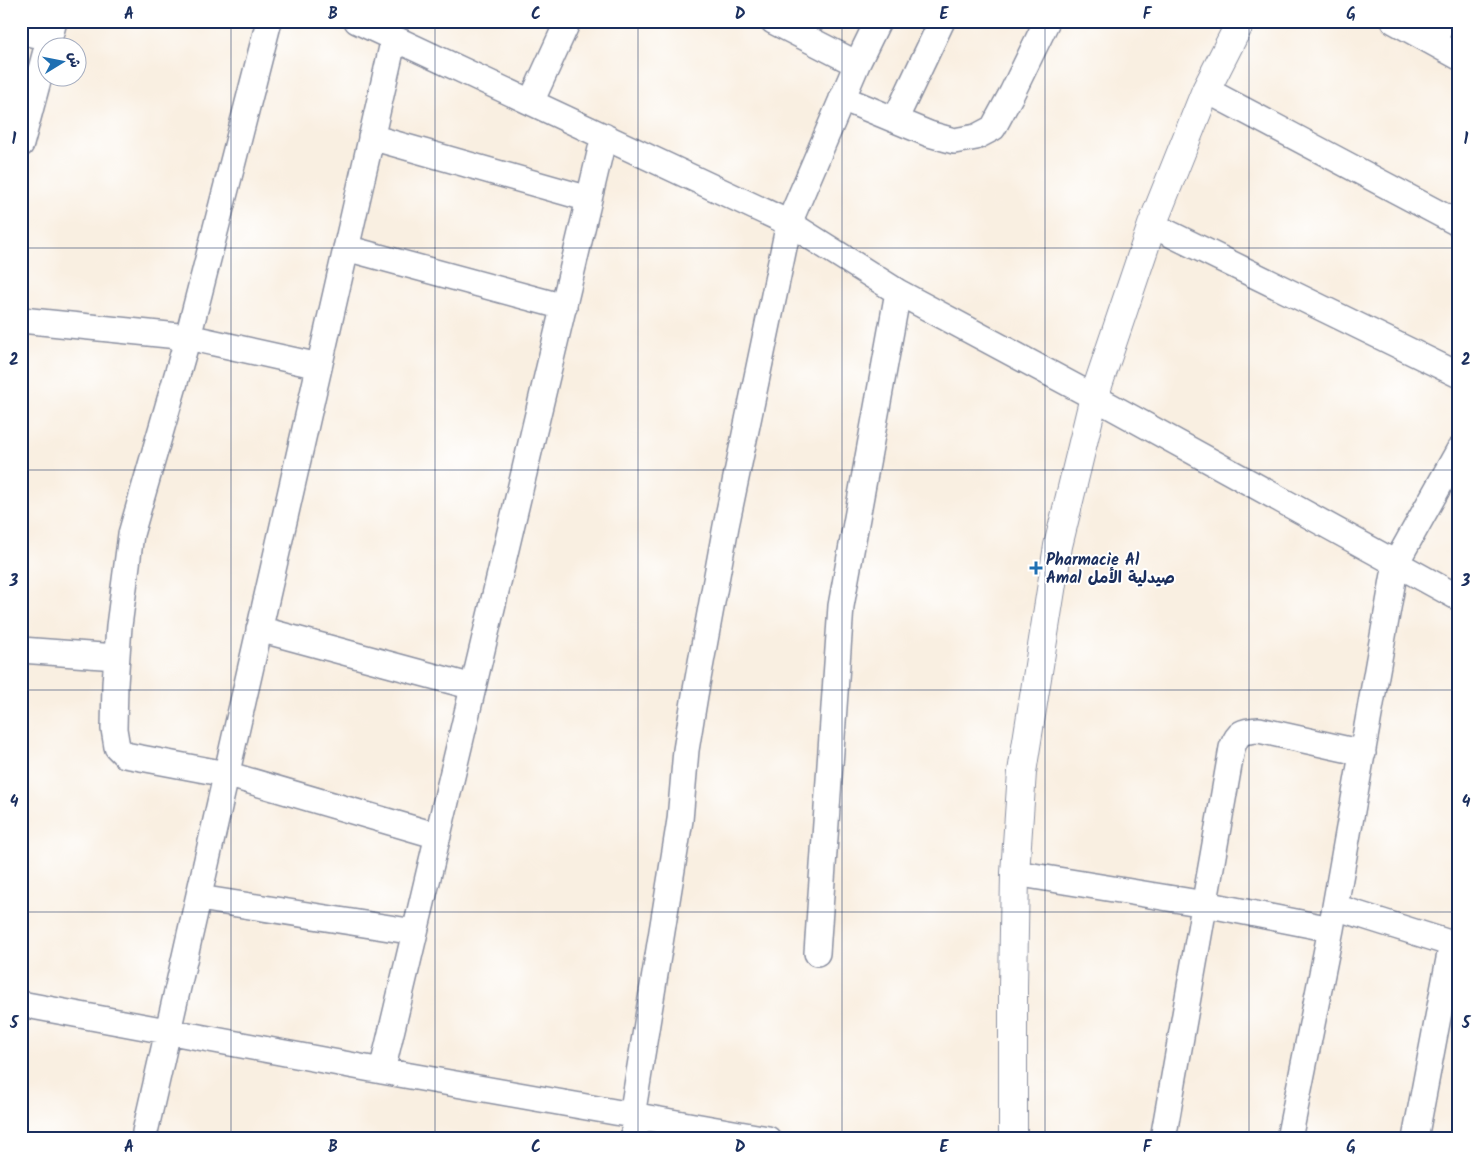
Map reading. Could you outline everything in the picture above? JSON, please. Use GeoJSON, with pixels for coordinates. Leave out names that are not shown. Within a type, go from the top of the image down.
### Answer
{"type":"FeatureCollection","features":[{"type":"Feature","properties":{"kind":"street"},"geometry":{"type":"LineString","coordinates":[[269,21],[188,338],[131,534],[116,657],[114,729],[117,747],[125,755],[226,774],[438,836]]}},
{"type":"Feature","properties":{"kind":"street"},"geometry":{"type":"LineString","coordinates":[[357,21],[789,224],[898,292],[1094,397],[1459,598]]}},
{"type":"Feature","properties":{"kind":"street"},"geometry":{"type":"LineString","coordinates":[[531,102],[568,21]]}},
{"type":"Feature","properties":{"kind":"street"},"geometry":{"type":"LineString","coordinates":[[773,21],[857,64]]}},
{"type":"Feature","properties":{"kind":"street"},"geometry":{"type":"LineString","coordinates":[[630,1130],[680,820],[686,750],[696,686],[726,526],[789,224],[842,98],[878,21]]}},
{"type":"Feature","properties":{"kind":"street"},"geometry":{"type":"LineString","coordinates":[[895,120],[942,21]]}},
{"type":"Feature","properties":{"kind":"street"},"geometry":{"type":"LineString","coordinates":[[842,98],[929,134],[954,141],[976,137],[992,128],[1012,93],[1047,21]]}},
{"type":"Feature","properties":{"kind":"street"},"geometry":{"type":"LineString","coordinates":[[1013,1139],[1015,873],[1022,772],[1058,546],[1094,397],[1152,225],[1206,90],[1241,21]]}},
{"type":"Feature","properties":{"kind":"street"},"geometry":{"type":"LineString","coordinates":[[1394,21],[1438,32],[1459,57]]}},
{"type":"Feature","properties":{"kind":"street"},"geometry":{"type":"LineString","coordinates":[[21,32],[52,29],[21,144]]}},
{"type":"Feature","properties":{"kind":"street"},"geometry":{"type":"LineString","coordinates":[[145,1132],[394,38]]}},
{"type":"Feature","properties":{"kind":"street"},"geometry":{"type":"LineString","coordinates":[[1206,90],[1459,224]]}},
{"type":"Feature","properties":{"kind":"street"},"geometry":{"type":"LineString","coordinates":[[382,1071],[604,136]]}},
{"type":"Feature","properties":{"kind":"street"},"geometry":{"type":"LineString","coordinates":[[371,137],[589,199]]}},
{"type":"Feature","properties":{"kind":"street"},"geometry":{"type":"LineString","coordinates":[[1152,225],[1459,375]]}},
{"type":"Feature","properties":{"kind":"street"},"geometry":{"type":"LineString","coordinates":[[346,248],[564,307]]}},
{"type":"Feature","properties":{"kind":"street"},"geometry":{"type":"LineString","coordinates":[[817,953],[841,606],[898,292]]}},
{"type":"Feature","properties":{"kind":"street"},"geometry":{"type":"LineString","coordinates":[[21,320],[188,338],[319,366]]}},
{"type":"Feature","properties":{"kind":"street"},"geometry":{"type":"LineString","coordinates":[[1289,1139],[1333,918],[1396,563],[1459,450]]}},
{"type":"Feature","properties":{"kind":"street"},"geometry":{"type":"LineString","coordinates":[[259,630],[473,687]]}},
{"type":"Feature","properties":{"kind":"street"},"geometry":{"type":"LineString","coordinates":[[21,650],[116,657]]}},
{"type":"Feature","properties":{"kind":"street"},"geometry":{"type":"LineString","coordinates":[[1163,1139],[1232,748],[1236,736],[1245,731],[1258,730],[1363,753]]}},
{"type":"Feature","properties":{"kind":"street"},"geometry":{"type":"LineString","coordinates":[[1015,873],[1205,904],[1333,918],[1455,945],[1415,1139]]}},
{"type":"Feature","properties":{"kind":"street"},"geometry":{"type":"LineString","coordinates":[[199,898],[415,932]]}},
{"type":"Feature","properties":{"kind":"street"},"geometry":{"type":"LineString","coordinates":[[21,1004],[382,1071],[630,1130],[768,1139]]}},
{"type":"Feature","properties":{"kind":"place","name":"Pharmacie Al Amal صيدلية الأمل"},"geometry":{"type":"Point","coordinates":[1036,568]}}]}
